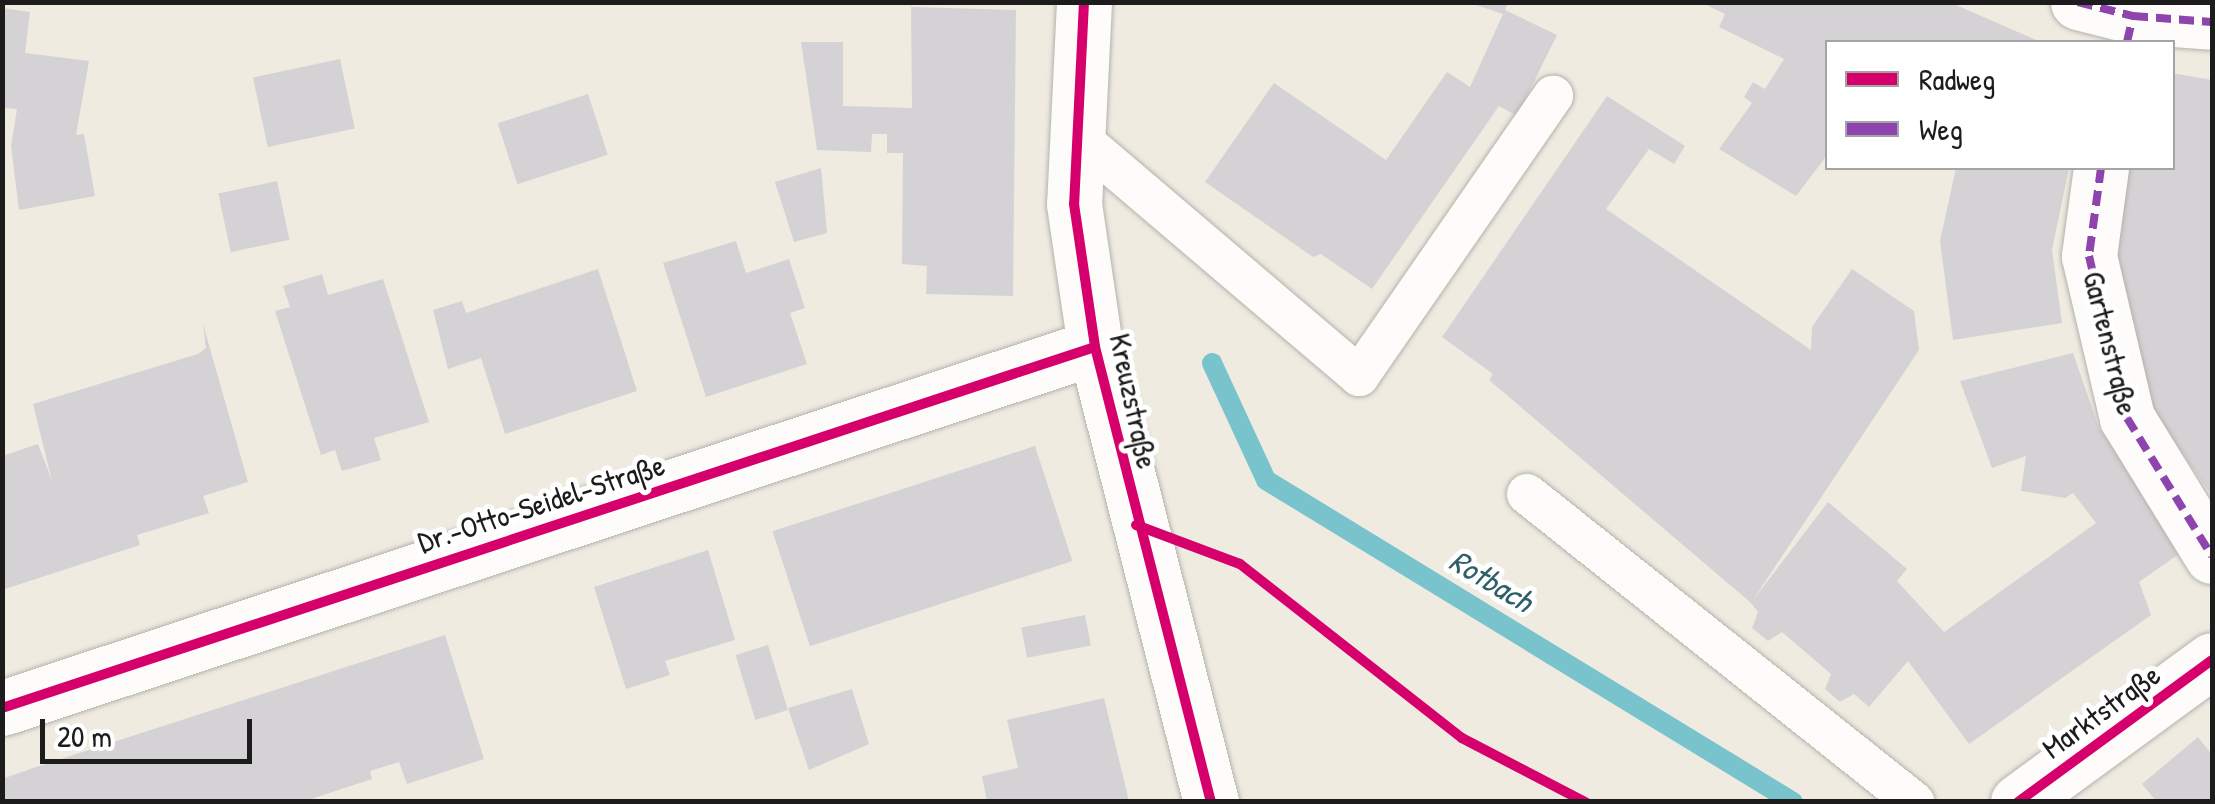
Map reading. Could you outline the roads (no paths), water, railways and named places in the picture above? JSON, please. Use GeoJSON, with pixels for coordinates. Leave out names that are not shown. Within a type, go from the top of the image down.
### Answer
{"type":"FeatureCollection","features":[{"type":"Feature","properties":{"kind":"street","name":"Kreuzstraße"},"geometry":{"type":"LineString","coordinates":[[1084,2],[1074,204],[1095,347],[1210,802]]}},
{"type":"Feature","properties":{"kind":"street"},"geometry":{"type":"LineString","coordinates":[[2078,2],[2130,29],[2212,22]]}},
{"type":"Feature","properties":{"kind":"street","name":"Gartenstraße"},"geometry":{"type":"LineString","coordinates":[[2101,170],[2089,256],[2127,418],[2212,556]]}},
{"type":"Feature","properties":{"kind":"street","name":"Dr.-Otto-Seidel-Straße"},"geometry":{"type":"LineString","coordinates":[[2,708],[1095,347]]}},
{"type":"Feature","properties":{"kind":"street","name":"Marktstraße"},"geometry":{"type":"LineString","coordinates":[[2018,802],[2212,660]]}},
{"type":"Feature","properties":{"kind":"lane"},"geometry":{"type":"LineString","coordinates":[[1076,135],[1359,376],[1553,96]]}},
{"type":"Feature","properties":{"kind":"lane"},"geometry":{"type":"LineString","coordinates":[[1527,494],[1914,802]]}},
{"type":"Feature","properties":{"kind":"waterway","name":"Rotbach"},"geometry":{"type":"LineString","coordinates":[[1212,363],[1266,480],[1793,802]]}}]}
